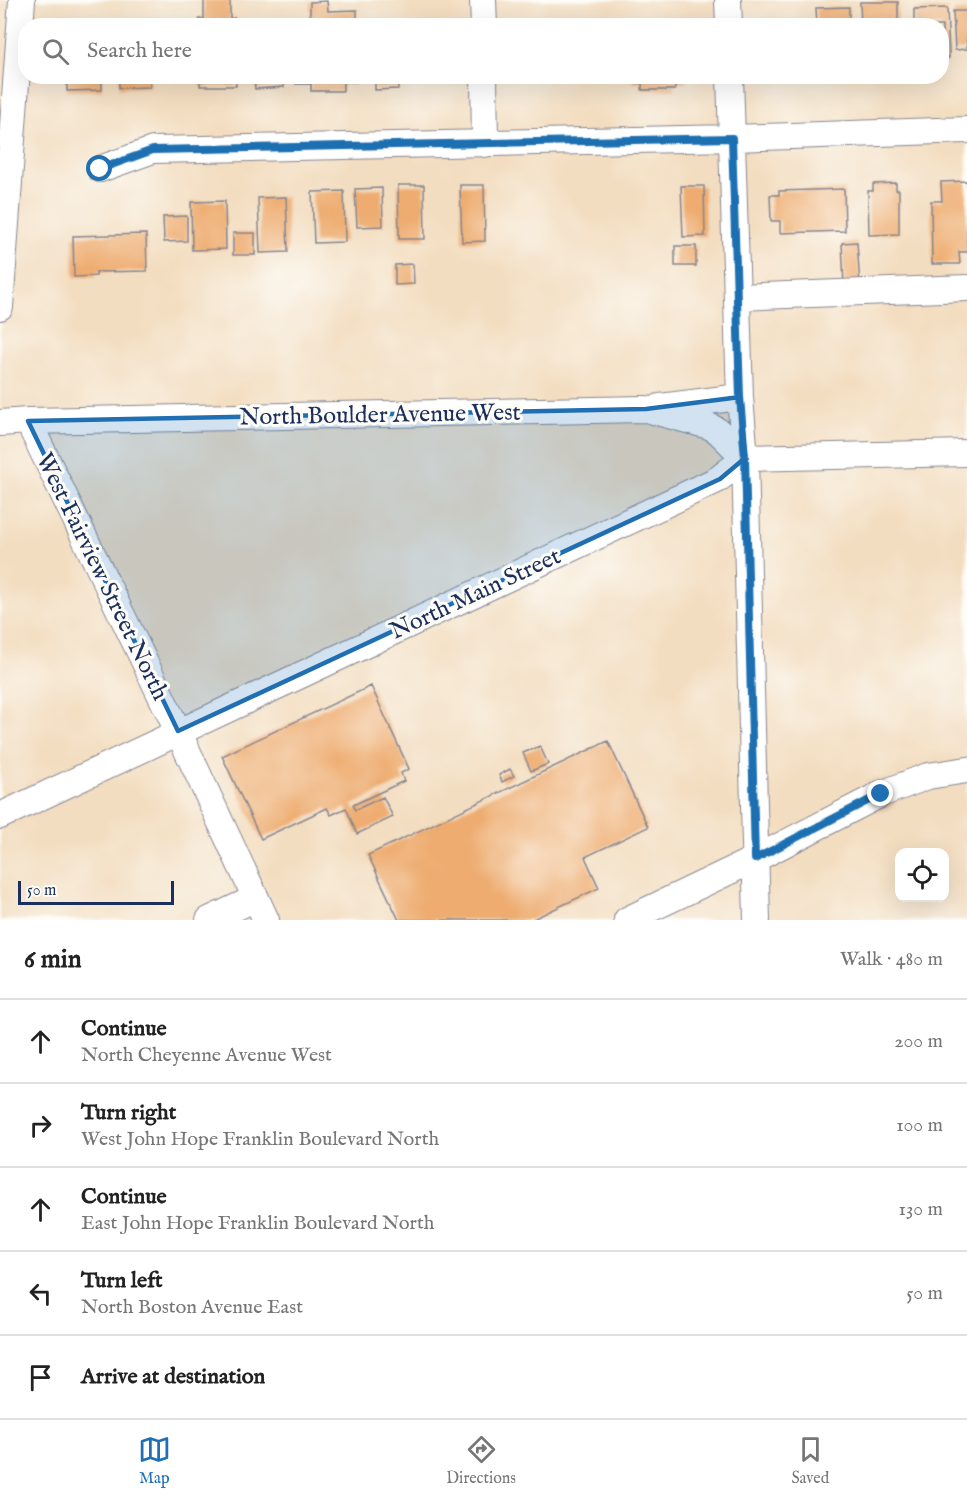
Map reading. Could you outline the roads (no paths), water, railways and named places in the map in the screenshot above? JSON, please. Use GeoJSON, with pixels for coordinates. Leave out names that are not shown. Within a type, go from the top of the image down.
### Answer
{"type":"FeatureCollection","features":[{"type":"Feature","properties":{"kind":"street"},"geometry":{"type":"LineString","coordinates":[[20,18],[22,0]]}},
{"type":"Feature","properties":{"kind":"street"},"geometry":{"type":"LineString","coordinates":[[483,0],[484,18]]}},
{"type":"Feature","properties":{"kind":"street"},"geometry":{"type":"LineString","coordinates":[[728,0],[729,18]]}},
{"type":"Feature","properties":{"kind":"street"},"geometry":{"type":"LineString","coordinates":[[0,306],[6,153],[18,38]]}},
{"type":"Feature","properties":{"kind":"street"},"geometry":{"type":"LineString","coordinates":[[484,84],[485,144]]}},
{"type":"Feature","properties":{"kind":"street"},"geometry":{"type":"LineString","coordinates":[[730,84],[740,397],[745,458],[757,920]]}},
{"type":"Feature","properties":{"kind":"street"},"geometry":{"type":"LineString","coordinates":[[100,169],[153,150],[732,138],[967,130]]}},
{"type":"Feature","properties":{"kind":"street"},"geometry":{"type":"LineString","coordinates":[[737,297],[967,288]]}},
{"type":"Feature","properties":{"kind":"street"},"geometry":{"type":"LineString","coordinates":[[646,409],[740,397]]}},
{"type":"Feature","properties":{"kind":"street","name":"North Boulder Avenue West"},"geometry":{"type":"LineString","coordinates":[[0,423],[646,409],[709,426],[718,431],[745,458]]}},
{"type":"Feature","properties":{"kind":"street","name":"West Fairview Street North"},"geometry":{"type":"LineString","coordinates":[[28,421],[261,909]]}},
{"type":"Feature","properties":{"kind":"street"},"geometry":{"type":"LineString","coordinates":[[745,458],[967,453]]}},
{"type":"Feature","properties":{"kind":"street","name":"North Main Street"},"geometry":{"type":"LineString","coordinates":[[0,816],[720,478],[745,458]]}},
{"type":"Feature","properties":{"kind":"street"},"geometry":{"type":"LineString","coordinates":[[627,920],[755,859],[881,794],[928,776],[967,770]]}},
{"type":"Feature","properties":{"kind":"street"},"geometry":{"type":"LineString","coordinates":[[209,920],[261,909]]}}]}
